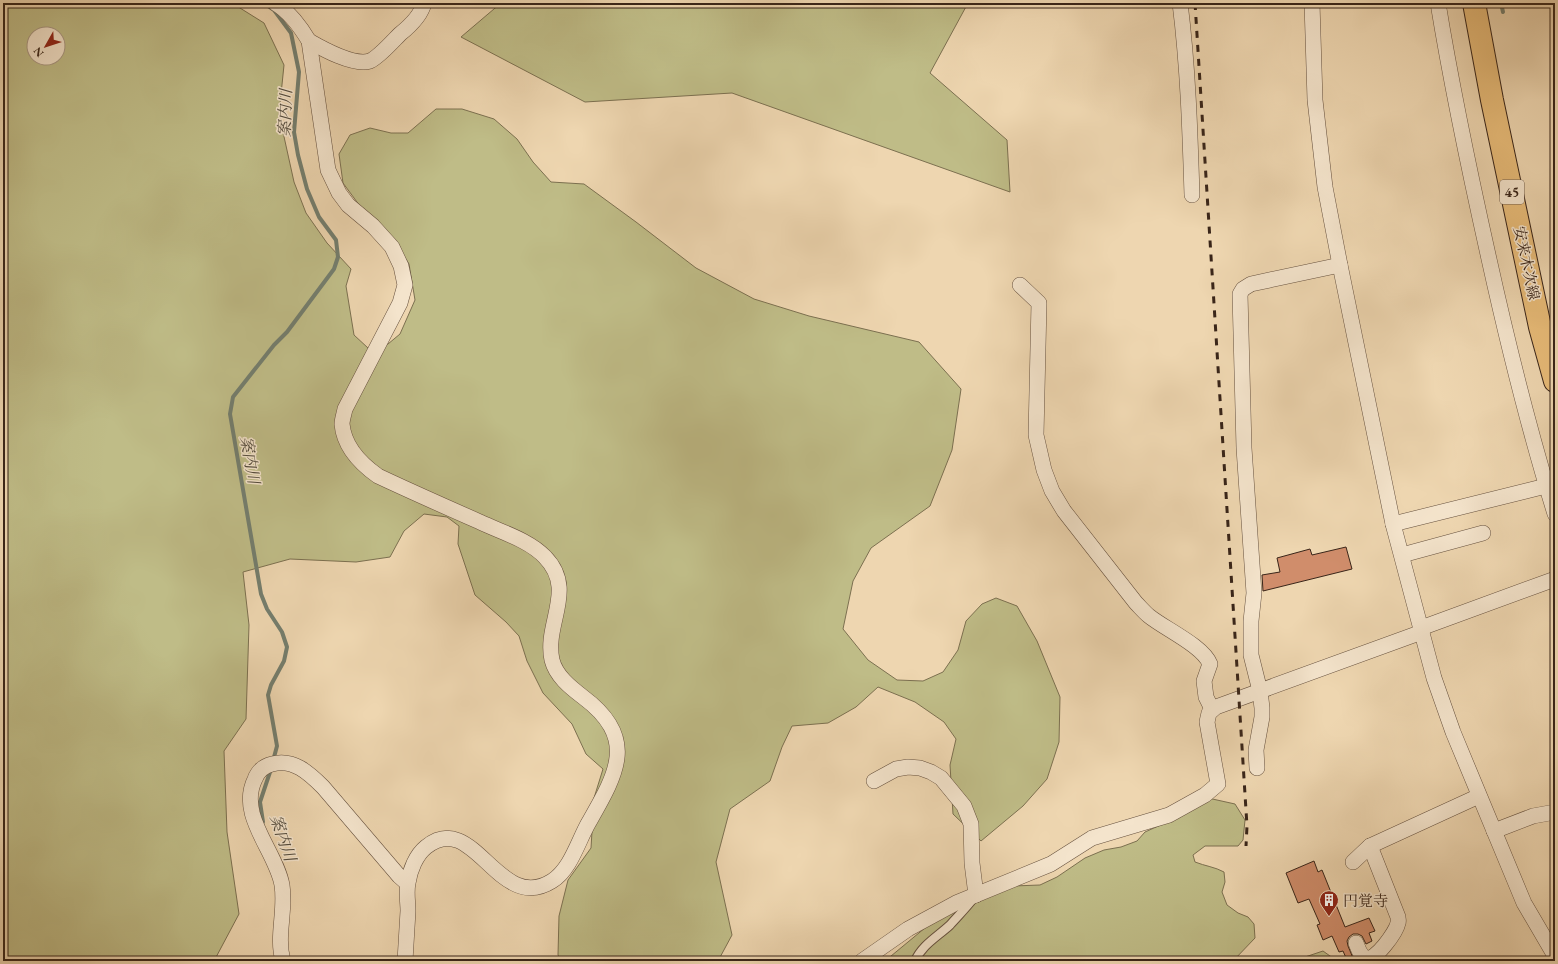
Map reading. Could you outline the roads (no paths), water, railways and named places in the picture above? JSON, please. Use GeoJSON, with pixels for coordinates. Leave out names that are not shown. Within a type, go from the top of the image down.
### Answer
{"type":"FeatureCollection","features":[{"type":"Feature","properties":{"kind":"main road","name":"安来木次線"},"geometry":{"type":"LineString","coordinates":[[1474,3],[1492,100],[1540,327],[1555,381]]}},
{"type":"Feature","properties":{"kind":"street"},"geometry":{"type":"LineString","coordinates":[[275,3],[284,9],[301,28],[309,41],[328,170],[339,193],[348,205],[373,226],[392,247],[401,266],[404,285],[400,303],[345,409],[342,423],[348,446],[364,466],[378,476],[511,536],[534,548],[545,557],[554,568],[560,591],[552,631],[551,651],[557,673],[572,689],[604,715],[614,733],[618,748],[616,767],[605,794],[565,869],[552,881],[540,886],[529,887],[518,885],[506,880],[464,843],[446,838],[432,843],[420,852],[408,883],[405,961]]}},
{"type":"Feature","properties":{"kind":"street"},"geometry":{"type":"LineString","coordinates":[[309,41],[340,57],[360,61],[370,61],[414,22],[424,3]]}},
{"type":"Feature","properties":{"kind":"street"},"geometry":{"type":"LineString","coordinates":[[1180,3],[1189,98],[1192,195]]}},
{"type":"Feature","properties":{"kind":"street"},"geometry":{"type":"LineString","coordinates":[[1312,3],[1315,100],[1326,187],[1340,265],[1393,524],[1434,678],[1453,732],[1524,903],[1555,956]]}},
{"type":"Feature","properties":{"kind":"street"},"geometry":{"type":"LineString","coordinates":[[1438,3],[1464,144],[1517,380],[1555,514]]}},
{"type":"Feature","properties":{"kind":"street"},"geometry":{"type":"LineString","coordinates":[[1257,768],[1255,758],[1262,717],[1260,691],[1251,655],[1251,629],[1254,593],[1244,448],[1239,300],[1243,289],[1251,284],[1340,265]]}},
{"type":"Feature","properties":{"kind":"street"},"geometry":{"type":"LineString","coordinates":[[1020,284],[1039,303],[1036,435],[1044,470],[1052,491],[1069,517],[1136,603],[1149,617],[1201,651],[1208,659],[1210,664],[1204,681],[1206,697],[1212,709]]}},
{"type":"Feature","properties":{"kind":"street"},"geometry":{"type":"LineString","coordinates":[[1393,524],[1546,486]]}},
{"type":"Feature","properties":{"kind":"street"},"geometry":{"type":"LineString","coordinates":[[1402,555],[1483,533]]}},
{"type":"Feature","properties":{"kind":"street"},"geometry":{"type":"LineString","coordinates":[[862,961],[908,929],[956,903],[1051,864],[1092,838],[1169,815],[1205,795],[1218,784],[1207,722],[1207,717],[1212,709],[1555,579]]}},
{"type":"Feature","properties":{"kind":"street"},"geometry":{"type":"LineString","coordinates":[[282,961],[280,949],[283,899],[282,884],[250,806],[251,787],[255,778],[263,768],[271,764],[280,763],[296,766],[310,774],[399,876],[408,883]]}},
{"type":"Feature","properties":{"kind":"street"},"geometry":{"type":"LineString","coordinates":[[874,781],[896,769],[908,767],[920,768],[941,778],[964,806],[968,814],[972,834],[971,858],[976,895]]}},
{"type":"Feature","properties":{"kind":"street"},"geometry":{"type":"LineString","coordinates":[[1352,862],[1370,846],[1479,796]]}},
{"type":"Feature","properties":{"kind":"street"},"geometry":{"type":"LineString","coordinates":[[1494,831],[1533,816],[1555,812]]}},
{"type":"Feature","properties":{"kind":"street"},"geometry":{"type":"LineString","coordinates":[[1356,943],[1360,953],[1367,960],[1371,959],[1384,947],[1398,924],[1398,917],[1370,846]]}},
{"type":"Feature","properties":{"kind":"lane"},"geometry":{"type":"LineString","coordinates":[[914,961],[922,949],[959,916],[976,895]]}},
{"type":"Feature","properties":{"kind":"waterway","name":"案内川"},"geometry":{"type":"LineString","coordinates":[[264,3],[274,10],[291,33],[299,72],[294,132],[298,155],[307,189],[319,217],[336,240],[338,257],[334,269],[287,332],[274,345],[233,397],[230,414],[261,594],[267,609],[282,632],[287,647],[284,661],[271,685],[268,695],[277,746],[273,761]]}},
{"type":"Feature","properties":{"kind":"waterway"},"geometry":{"type":"LineString","coordinates":[[1501,3],[1503,12]]}},
{"type":"Feature","properties":{"kind":"waterway","name":"案内川"},"geometry":{"type":"LineString","coordinates":[[263,822],[260,802],[271,769]]}},
{"type":"Feature","properties":{"kind":"railway"},"geometry":{"type":"LineString","coordinates":[[1195,3],[1247,826],[1246,846]]}},
{"type":"Feature","properties":{"kind":"place","name":"円覚寺"},"geometry":{"type":"Point","coordinates":[1329,917]}}]}
